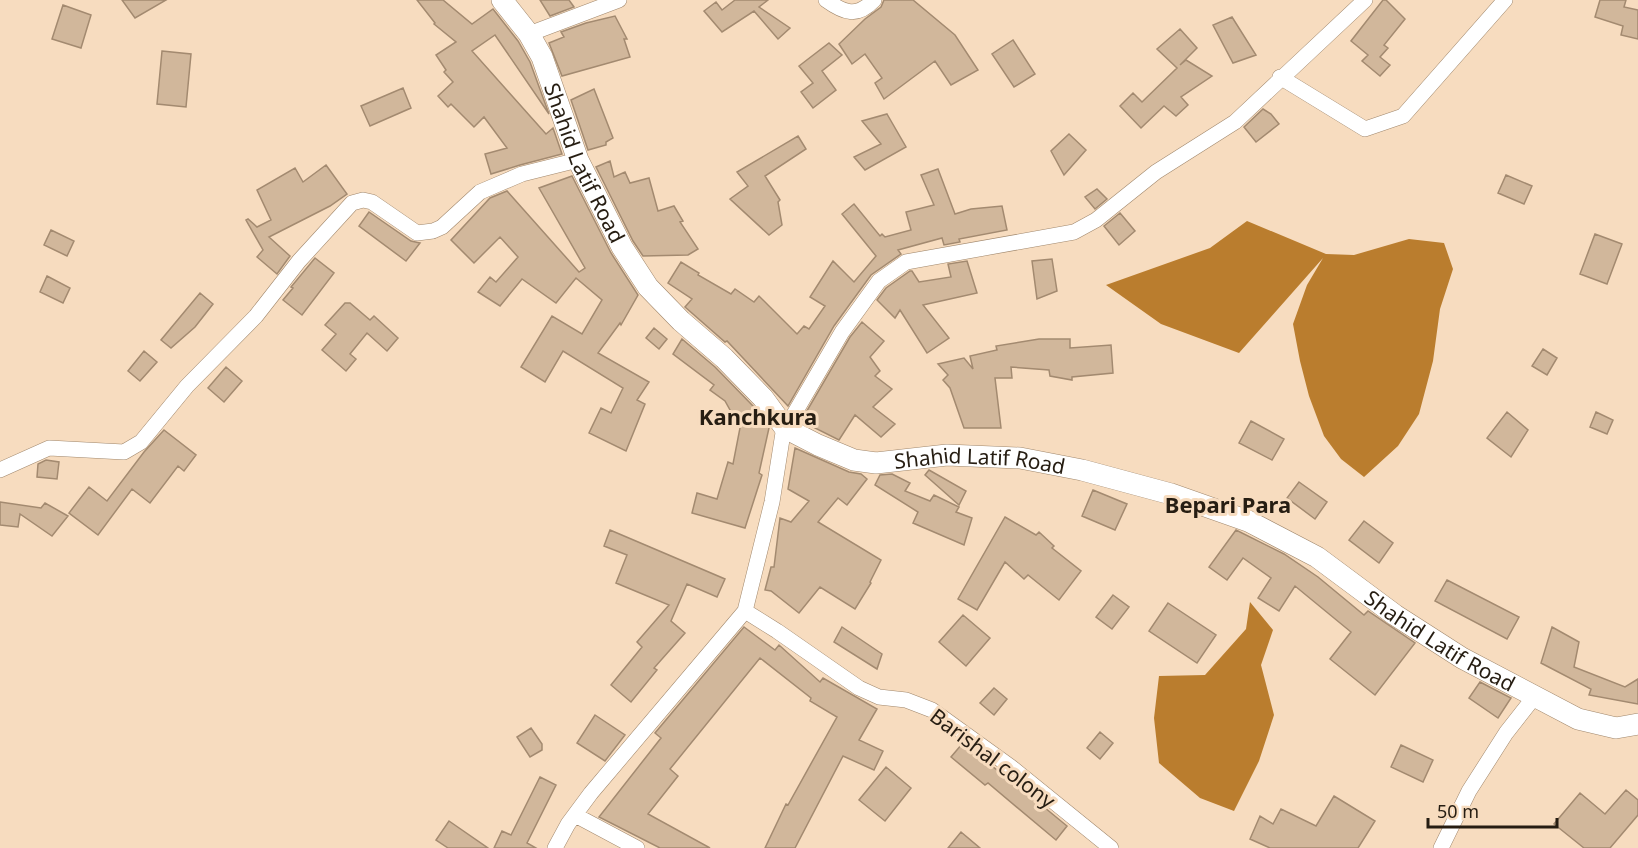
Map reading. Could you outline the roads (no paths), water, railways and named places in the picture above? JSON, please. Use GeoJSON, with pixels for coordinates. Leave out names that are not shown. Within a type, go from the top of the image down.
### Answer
{"type":"FeatureCollection","features":[{"type":"Feature","properties":{"kind":"street","name":"Shahid Latif Road"},"geometry":{"type":"LineString","coordinates":[[502,0],[529,34],[542,57],[578,160],[622,248],[648,287],[755,390],[785,428],[854,460],[876,463],[947,455],[1020,458],[1082,470],[1172,494],[1248,521],[1317,558],[1395,615],[1462,658],[1578,719],[1616,728],[1638,724]]}},
{"type":"Feature","properties":{"kind":"street"},"geometry":{"type":"LineString","coordinates":[[529,34],[619,0]]}},
{"type":"Feature","properties":{"kind":"street"},"geometry":{"type":"LineString","coordinates":[[826,0],[838,9],[849,12],[865,9],[874,0]]}},
{"type":"Feature","properties":{"kind":"street"},"geometry":{"type":"LineString","coordinates":[[555,848],[591,793],[745,611],[772,502],[785,428],[842,332],[879,281],[906,262],[1074,232],[1096,220],[1156,172],[1235,122],[1365,0]]}},
{"type":"Feature","properties":{"kind":"street"},"geometry":{"type":"LineString","coordinates":[[1280,78],[1365,129],[1403,116],[1505,0]]}},
{"type":"Feature","properties":{"kind":"street"},"geometry":{"type":"LineString","coordinates":[[0,470],[49,448],[124,452],[141,442],[187,386],[256,316],[299,261],[352,203],[363,200],[372,202],[417,233],[433,231],[442,227],[480,192],[522,174],[578,160]]}},
{"type":"Feature","properties":{"kind":"street","name":"Barishal colony"},"geometry":{"type":"LineString","coordinates":[[745,611],[859,688],[879,697],[906,700],[932,710],[1011,767],[1111,848]]}},
{"type":"Feature","properties":{"kind":"street"},"geometry":{"type":"LineString","coordinates":[[1441,848],[1469,791],[1506,734],[1535,696]]}},
{"type":"Feature","properties":{"kind":"street"},"geometry":{"type":"LineString","coordinates":[[575,815],[637,848]]}},
{"type":"Feature","properties":{"kind":"district","name":"Kanchkura"},"geometry":{"type":"Point","coordinates":[758,416]}},
{"type":"Feature","properties":{"kind":"district","name":"Bepari Para"},"geometry":{"type":"Point","coordinates":[1228,504]}}]}
